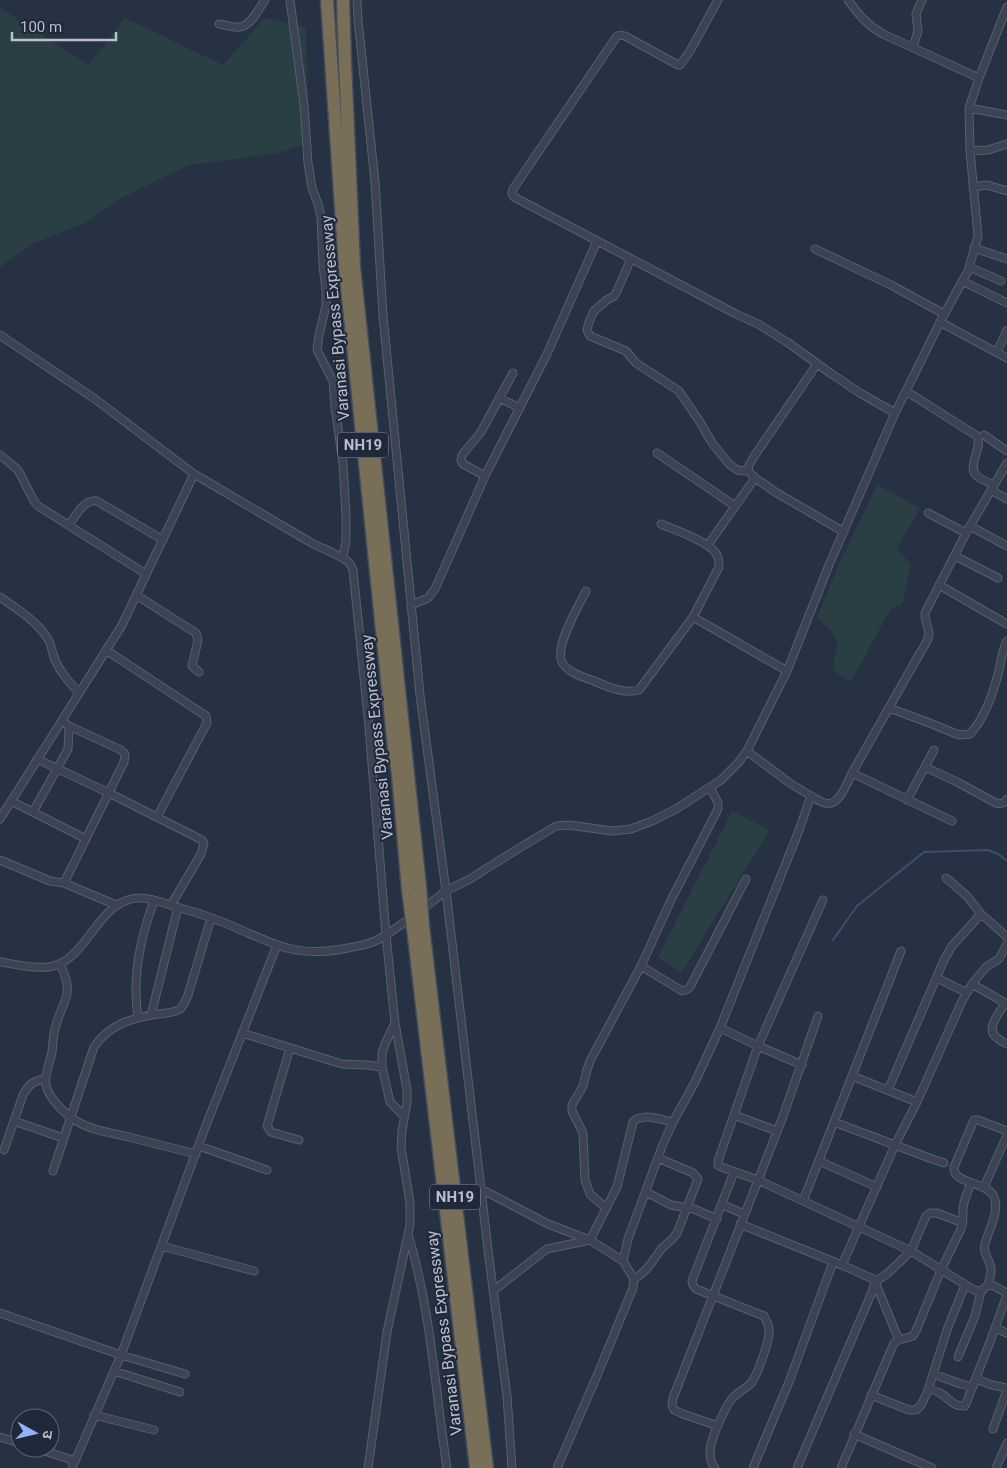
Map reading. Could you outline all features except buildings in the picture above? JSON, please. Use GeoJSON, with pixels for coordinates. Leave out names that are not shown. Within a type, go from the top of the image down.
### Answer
{"type":"FeatureCollection","features":[{"type":"Feature","properties":{"kind":"highway","name":"Varanasi Bypass Expressway"},"geometry":{"type":"LineString","coordinates":[[327,0],[345,267],[393,739],[414,889]]}},
{"type":"Feature","properties":{"kind":"highway","name":"Varanasi Bypass Expressway"},"geometry":{"type":"LineString","coordinates":[[344,0],[344,63],[354,267],[414,889],[476,1468]]}},
{"type":"Feature","properties":{"kind":"highway","name":"Varanasi Bypass Expressway"},"geometry":{"type":"LineString","coordinates":[[418,927],[487,1468]]}},
{"type":"Feature","properties":{"kind":"street"},"geometry":{"type":"LineString","coordinates":[[219,24],[243,26],[254,16],[265,0]]}},
{"type":"Feature","properties":{"kind":"street"},"geometry":{"type":"LineString","coordinates":[[290,0],[303,96],[309,172],[321,217],[326,306],[317,350],[333,381],[343,463],[346,541],[343,557]]}},
{"type":"Feature","properties":{"kind":"street"},"geometry":{"type":"LineString","coordinates":[[357,0],[375,182],[383,316],[420,695],[446,892],[507,1396],[512,1468]]}},
{"type":"Feature","properties":{"kind":"street"},"geometry":{"type":"LineString","coordinates":[[718,0],[680,65],[625,36],[617,36],[513,188],[512,194],[514,197],[597,241],[758,324],[860,393],[895,413]]}},
{"type":"Feature","properties":{"kind":"street"},"geometry":{"type":"LineString","coordinates":[[848,0],[864,21],[873,28],[978,78]]}},
{"type":"Feature","properties":{"kind":"street"},"geometry":{"type":"LineString","coordinates":[[913,47],[918,31],[916,14],[922,0]]}},
{"type":"Feature","properties":{"kind":"street"},"geometry":{"type":"LineString","coordinates":[[0,962],[39,968],[60,964],[69,959],[116,905],[134,898],[174,906],[211,918],[289,949],[308,951],[330,950],[365,945],[386,935],[446,892],[556,826],[569,825],[612,831],[631,829],[676,809],[720,780],[738,763],[747,751],[787,671],[895,413],[969,267],[978,236],[970,151],[970,108],[978,78],[1005,17],[1007,7]]}},
{"type":"Feature","properties":{"kind":"street"},"geometry":{"type":"LineString","coordinates":[[970,108],[1007,115]]}},
{"type":"Feature","properties":{"kind":"street"},"geometry":{"type":"LineString","coordinates":[[970,151],[988,150],[1007,144]]}},
{"type":"Feature","properties":{"kind":"street"},"geometry":{"type":"LineString","coordinates":[[973,187],[987,185],[1007,191]]}},
{"type":"Feature","properties":{"kind":"street"},"geometry":{"type":"LineString","coordinates":[[411,605],[428,598],[435,589],[485,476],[547,354],[597,241]]}},
{"type":"Feature","properties":{"kind":"street"},"geometry":{"type":"LineString","coordinates":[[974,248],[1007,259]]}},
{"type":"Feature","properties":{"kind":"street"},"geometry":{"type":"LineString","coordinates":[[815,249],[891,284],[944,314]]}},
{"type":"Feature","properties":{"kind":"street"},"geometry":{"type":"LineString","coordinates":[[632,259],[614,296],[594,311],[587,330],[590,336],[626,351],[636,363],[679,391],[712,443],[729,464],[737,470],[748,471],[776,493],[844,532]]}},
{"type":"Feature","properties":{"kind":"street"},"geometry":{"type":"LineString","coordinates":[[969,267],[1001,281]]}},
{"type":"Feature","properties":{"kind":"street"},"geometry":{"type":"LineString","coordinates":[[962,281],[1007,303]]}},
{"type":"Feature","properties":{"kind":"street"},"geometry":{"type":"LineString","coordinates":[[940,322],[1007,358]]}},
{"type":"Feature","properties":{"kind":"street"},"geometry":{"type":"LineString","coordinates":[[996,352],[1007,330]]}},
{"type":"Feature","properties":{"kind":"street"},"geometry":{"type":"LineString","coordinates":[[0,335],[95,399],[194,474],[310,542],[343,557],[349,562],[353,570],[395,1023],[407,1090],[401,1147],[410,1202],[410,1224],[387,1332],[368,1468]]}},
{"type":"Feature","properties":{"kind":"street"},"geometry":{"type":"LineString","coordinates":[[748,471],[755,455],[817,364]]}},
{"type":"Feature","properties":{"kind":"street"},"geometry":{"type":"LineString","coordinates":[[485,476],[463,464],[461,460],[462,455],[481,432],[512,373]]}},
{"type":"Feature","properties":{"kind":"street"},"geometry":{"type":"LineString","coordinates":[[906,392],[977,436],[979,442],[973,468],[974,474],[1007,499]]}},
{"type":"Feature","properties":{"kind":"street"},"geometry":{"type":"LineString","coordinates":[[499,398],[520,408]]}},
{"type":"Feature","properties":{"kind":"street"},"geometry":{"type":"LineString","coordinates":[[984,435],[1007,451]]}},
{"type":"Feature","properties":{"kind":"street"},"geometry":{"type":"LineString","coordinates":[[657,453],[735,506]]}},
{"type":"Feature","properties":{"kind":"street"},"geometry":{"type":"LineString","coordinates":[[0,455],[18,470],[38,506],[146,574]]}},
{"type":"Feature","properties":{"kind":"street"},"geometry":{"type":"LineString","coordinates":[[747,751],[790,784],[810,796],[826,803],[833,803],[839,797],[928,639],[929,633],[924,620],[925,613],[966,533],[1007,463]]}},
{"type":"Feature","properties":{"kind":"street"},"geometry":{"type":"LineString","coordinates":[[0,818],[122,624],[194,474]]}},
{"type":"Feature","properties":{"kind":"street"},"geometry":{"type":"LineString","coordinates":[[708,545],[755,478]]}},
{"type":"Feature","properties":{"kind":"street"},"geometry":{"type":"LineString","coordinates":[[69,525],[87,502],[92,500],[97,501],[163,540]]}},
{"type":"Feature","properties":{"kind":"street"},"geometry":{"type":"LineString","coordinates":[[928,513],[966,533]]}},
{"type":"Feature","properties":{"kind":"street"},"geometry":{"type":"LineString","coordinates":[[586,591],[562,641],[560,657],[563,664],[573,673],[611,688],[632,692],[639,690],[694,617],[719,566],[717,553],[708,545],[661,524]]}},
{"type":"Feature","properties":{"kind":"street"},"geometry":{"type":"LineString","coordinates":[[970,526],[1007,546]]}},
{"type":"Feature","properties":{"kind":"street"},"geometry":{"type":"LineString","coordinates":[[955,556],[998,578]]}},
{"type":"Feature","properties":{"kind":"street"},"geometry":{"type":"LineString","coordinates":[[939,585],[1007,624]]}},
{"type":"Feature","properties":{"kind":"street"},"geometry":{"type":"LineString","coordinates":[[136,594],[196,633],[198,640],[192,666],[199,672]]}},
{"type":"Feature","properties":{"kind":"street"},"geometry":{"type":"LineString","coordinates":[[0,597],[22,612],[42,631],[51,644],[58,666],[79,693]]}},
{"type":"Feature","properties":{"kind":"street"},"geometry":{"type":"LineString","coordinates":[[694,617],[787,671]]}},
{"type":"Feature","properties":{"kind":"street"},"geometry":{"type":"LineString","coordinates":[[889,708],[959,735],[970,734],[984,714],[997,679],[1003,650],[1007,641]]}},
{"type":"Feature","properties":{"kind":"street"},"geometry":{"type":"LineString","coordinates":[[106,650],[206,716],[207,719],[207,723],[158,817]]}},
{"type":"Feature","properties":{"kind":"street"},"geometry":{"type":"LineString","coordinates":[[62,721],[126,754],[110,793],[64,883]]}},
{"type":"Feature","properties":{"kind":"street"},"geometry":{"type":"LineString","coordinates":[[33,812],[68,749],[69,726]]}},
{"type":"Feature","properties":{"kind":"street"},"geometry":{"type":"LineString","coordinates":[[907,800],[934,750]]}},
{"type":"Feature","properties":{"kind":"street"},"geometry":{"type":"LineString","coordinates":[[37,759],[158,817],[204,843],[201,854],[174,906],[151,1015]]}},
{"type":"Feature","properties":{"kind":"street"},"geometry":{"type":"LineString","coordinates":[[925,768],[957,782],[996,804],[1001,804],[1007,799]]}},
{"type":"Feature","properties":{"kind":"street"},"geometry":{"type":"LineString","coordinates":[[852,773],[952,821]]}},
{"type":"Feature","properties":{"kind":"street"},"geometry":{"type":"LineString","coordinates":[[606,1208],[590,1194],[585,1180],[583,1133],[572,1111],[572,1106],[583,1086],[590,1061],[641,966],[672,898],[718,808],[718,803],[711,786]]}},
{"type":"Feature","properties":{"kind":"street"},"geometry":{"type":"LineString","coordinates":[[623,1261],[628,1239],[658,1158],[720,1028],[799,830],[810,796]]}},
{"type":"Feature","properties":{"kind":"street"},"geometry":{"type":"LineString","coordinates":[[11,801],[86,839]]}},
{"type":"Feature","properties":{"kind":"street"},"geometry":{"type":"LineString","coordinates":[[0,860],[50,881],[64,883],[116,905]]}},
{"type":"Feature","properties":{"kind":"street"},"geometry":{"type":"LineString","coordinates":[[946,878],[968,896],[982,914],[1007,937]]}},
{"type":"Feature","properties":{"kind":"street"},"geometry":{"type":"LineString","coordinates":[[641,966],[682,991],[690,987],[746,879]]}},
{"type":"Feature","properties":{"kind":"street"},"geometry":{"type":"LineString","coordinates":[[822,900],[758,1046],[718,1165],[758,1180],[911,1251],[965,1285],[974,1290],[981,1291]]}},
{"type":"Feature","properties":{"kind":"street"},"geometry":{"type":"LineString","coordinates":[[138,1018],[136,972],[144,933],[154,901]]}},
{"type":"Feature","properties":{"kind":"street"},"geometry":{"type":"LineString","coordinates":[[888,1090],[944,960],[952,946],[982,914]]}},
{"type":"Feature","properties":{"kind":"street"},"geometry":{"type":"LineString","coordinates":[[53,1171],[94,1047],[102,1036],[113,1027],[138,1018],[171,1013],[179,1010],[184,1005],[211,918]]}},
{"type":"Feature","properties":{"kind":"street"},"geometry":{"type":"LineString","coordinates":[[842,1265],[895,1145],[967,993],[986,967],[999,959],[1007,944]]}},
{"type":"Feature","properties":{"kind":"street"},"geometry":{"type":"LineString","coordinates":[[60,1458],[74,1464],[121,1355],[197,1150],[277,945]]}},
{"type":"Feature","properties":{"kind":"street"},"geometry":{"type":"LineString","coordinates":[[803,1201],[901,952]]}},
{"type":"Feature","properties":{"kind":"street"},"geometry":{"type":"LineString","coordinates":[[60,964],[66,977],[67,991],[65,1004],[55,1030],[46,1086],[63,1111],[82,1124],[100,1130],[197,1150],[267,1170]]}},
{"type":"Feature","properties":{"kind":"street"},"geometry":{"type":"LineString","coordinates":[[937,978],[967,993]]}},
{"type":"Feature","properties":{"kind":"street"},"geometry":{"type":"LineString","coordinates":[[972,984],[1006,1004],[993,1024],[992,1033],[1007,1044]]}},
{"type":"Feature","properties":{"kind":"street"},"geometry":{"type":"LineString","coordinates":[[718,1426],[674,1410],[672,1405],[673,1398],[777,1131],[818,1016]]}},
{"type":"Feature","properties":{"kind":"street"},"geometry":{"type":"LineString","coordinates":[[395,1023],[382,1053],[382,1067],[390,1102],[404,1116]]}},
{"type":"Feature","properties":{"kind":"street"},"geometry":{"type":"LineString","coordinates":[[720,1028],[802,1065]]}},
{"type":"Feature","properties":{"kind":"street"},"geometry":{"type":"LineString","coordinates":[[242,1034],[342,1064],[382,1067]]}},
{"type":"Feature","properties":{"kind":"street"},"geometry":{"type":"LineString","coordinates":[[290,1048],[268,1126],[270,1132],[299,1140]]}},
{"type":"Feature","properties":{"kind":"street"},"geometry":{"type":"LineString","coordinates":[[852,1076],[917,1102]]}},
{"type":"Feature","properties":{"kind":"street"},"geometry":{"type":"LineString","coordinates":[[4,1150],[23,1095],[28,1086],[34,1081],[46,1078]]}},
{"type":"Feature","properties":{"kind":"street"},"geometry":{"type":"LineString","coordinates":[[734,1115],[777,1131]]}},
{"type":"Feature","properties":{"kind":"street"},"geometry":{"type":"LineString","coordinates":[[590,1240],[617,1187],[633,1122],[638,1118],[645,1117],[674,1122]]}},
{"type":"Feature","properties":{"kind":"street"},"geometry":{"type":"LineString","coordinates":[[958,1358],[975,1316],[981,1291],[988,1285],[991,1269],[986,1256],[985,1244],[996,1206],[992,1193],[988,1189],[955,1175],[954,1167],[974,1120],[1007,1131]]}},
{"type":"Feature","properties":{"kind":"street"},"geometry":{"type":"LineString","coordinates":[[14,1121],[63,1138]]}},
{"type":"Feature","properties":{"kind":"street"},"geometry":{"type":"LineString","coordinates":[[834,1122],[944,1163]]}},
{"type":"Feature","properties":{"kind":"street"},"geometry":{"type":"LineString","coordinates":[[984,1187],[1007,1135]]}},
{"type":"Feature","properties":{"kind":"street"},"geometry":{"type":"LineString","coordinates":[[634,1279],[650,1265],[674,1238],[698,1179],[685,1169],[658,1158]]}},
{"type":"Feature","properties":{"kind":"street"},"geometry":{"type":"LineString","coordinates":[[818,1161],[877,1187]]}},
{"type":"Feature","properties":{"kind":"street"},"geometry":{"type":"LineString","coordinates":[[715,1468],[710,1454],[711,1444],[718,1426],[732,1399],[753,1380],[760,1365],[769,1334],[768,1323],[764,1316],[696,1289],[692,1281],[734,1172]]}},
{"type":"Feature","properties":{"kind":"street"},"geometry":{"type":"LineString","coordinates":[[841,1468],[894,1343],[913,1336],[963,1222],[966,1195],[971,1183]]}},
{"type":"Feature","properties":{"kind":"street"},"geometry":{"type":"LineString","coordinates":[[481,1189],[548,1224],[590,1240],[623,1261],[634,1279],[630,1296],[557,1468]]}},
{"type":"Feature","properties":{"kind":"street"},"geometry":{"type":"LineString","coordinates":[[646,1192],[670,1204],[694,1209],[717,1219]]}},
{"type":"Feature","properties":{"kind":"street"},"geometry":{"type":"LineString","coordinates":[[722,1204],[744,1214]]}},
{"type":"Feature","properties":{"kind":"street"},"geometry":{"type":"LineString","coordinates":[[797,1468],[875,1282],[888,1273],[911,1251],[926,1216],[930,1213],[937,1213],[963,1222]]}},
{"type":"Feature","properties":{"kind":"street"},"geometry":{"type":"LineString","coordinates":[[740,1224],[872,1279],[875,1282],[899,1340]]}},
{"type":"Feature","properties":{"kind":"street"},"geometry":{"type":"LineString","coordinates":[[408,1233],[417,1264],[448,1468]]}},
{"type":"Feature","properties":{"kind":"street"},"geometry":{"type":"LineString","coordinates":[[493,1291],[547,1249],[590,1240]]}},
{"type":"Feature","properties":{"kind":"street"},"geometry":{"type":"LineString","coordinates":[[162,1246],[254,1271]]}},
{"type":"Feature","properties":{"kind":"street"},"geometry":{"type":"LineString","coordinates":[[753,1468],[789,1382],[834,1262]]}},
{"type":"Feature","properties":{"kind":"street"},"geometry":{"type":"LineString","coordinates":[[871,1395],[909,1410],[916,1410],[921,1405],[965,1285]]}},
{"type":"Feature","properties":{"kind":"street"},"geometry":{"type":"LineString","coordinates":[[928,1389],[939,1393],[951,1403],[962,1406],[966,1403],[996,1328],[1007,1294],[994,1286],[988,1285]]}},
{"type":"Feature","properties":{"kind":"street"},"geometry":{"type":"LineString","coordinates":[[0,1313],[121,1355],[185,1374]]}},
{"type":"Feature","properties":{"kind":"street"},"geometry":{"type":"LineString","coordinates":[[996,1328],[1007,1333]]}},
{"type":"Feature","properties":{"kind":"street"},"geometry":{"type":"LineString","coordinates":[[114,1371],[180,1392]]}},
{"type":"Feature","properties":{"kind":"street"},"geometry":{"type":"LineString","coordinates":[[933,1374],[973,1387]]}},
{"type":"Feature","properties":{"kind":"street"},"geometry":{"type":"LineString","coordinates":[[976,1379],[1007,1389],[993,1428]]}},
{"type":"Feature","properties":{"kind":"street"},"geometry":{"type":"LineString","coordinates":[[94,1416],[154,1430]]}},
{"type":"Feature","properties":{"kind":"street"},"geometry":{"type":"LineString","coordinates":[[854,1434],[932,1468]]}},
{"type":"Feature","properties":{"kind":"street"},"geometry":{"type":"LineString","coordinates":[[996,1468],[1007,1445]]}},
{"type":"Feature","properties":{"kind":"green space"},"geometry":{"type":"Polygon","coordinates":[[[0,8],[89,65],[125,18],[223,65],[265,18],[306,27],[309,144],[273,154],[189,165],[117,200],[85,223],[32,244],[0,267],[0,8]]]}},
{"type":"Feature","properties":{"kind":"green space"},"geometry":{"type":"Polygon","coordinates":[[[877,485],[920,508],[897,547],[911,565],[902,604],[891,608],[851,682],[835,670],[834,663],[838,643],[831,630],[817,618],[839,564],[877,485]]]}},
{"type":"Feature","properties":{"kind":"green space"},"geometry":{"type":"Polygon","coordinates":[[[732,811],[770,830],[681,973],[658,957],[732,811]]]}},
{"type":"Feature","properties":{"kind":"waterway"},"geometry":{"type":"LineString","coordinates":[[833,940],[857,906],[924,852],[988,850],[998,854],[1007,861]]}}]}
